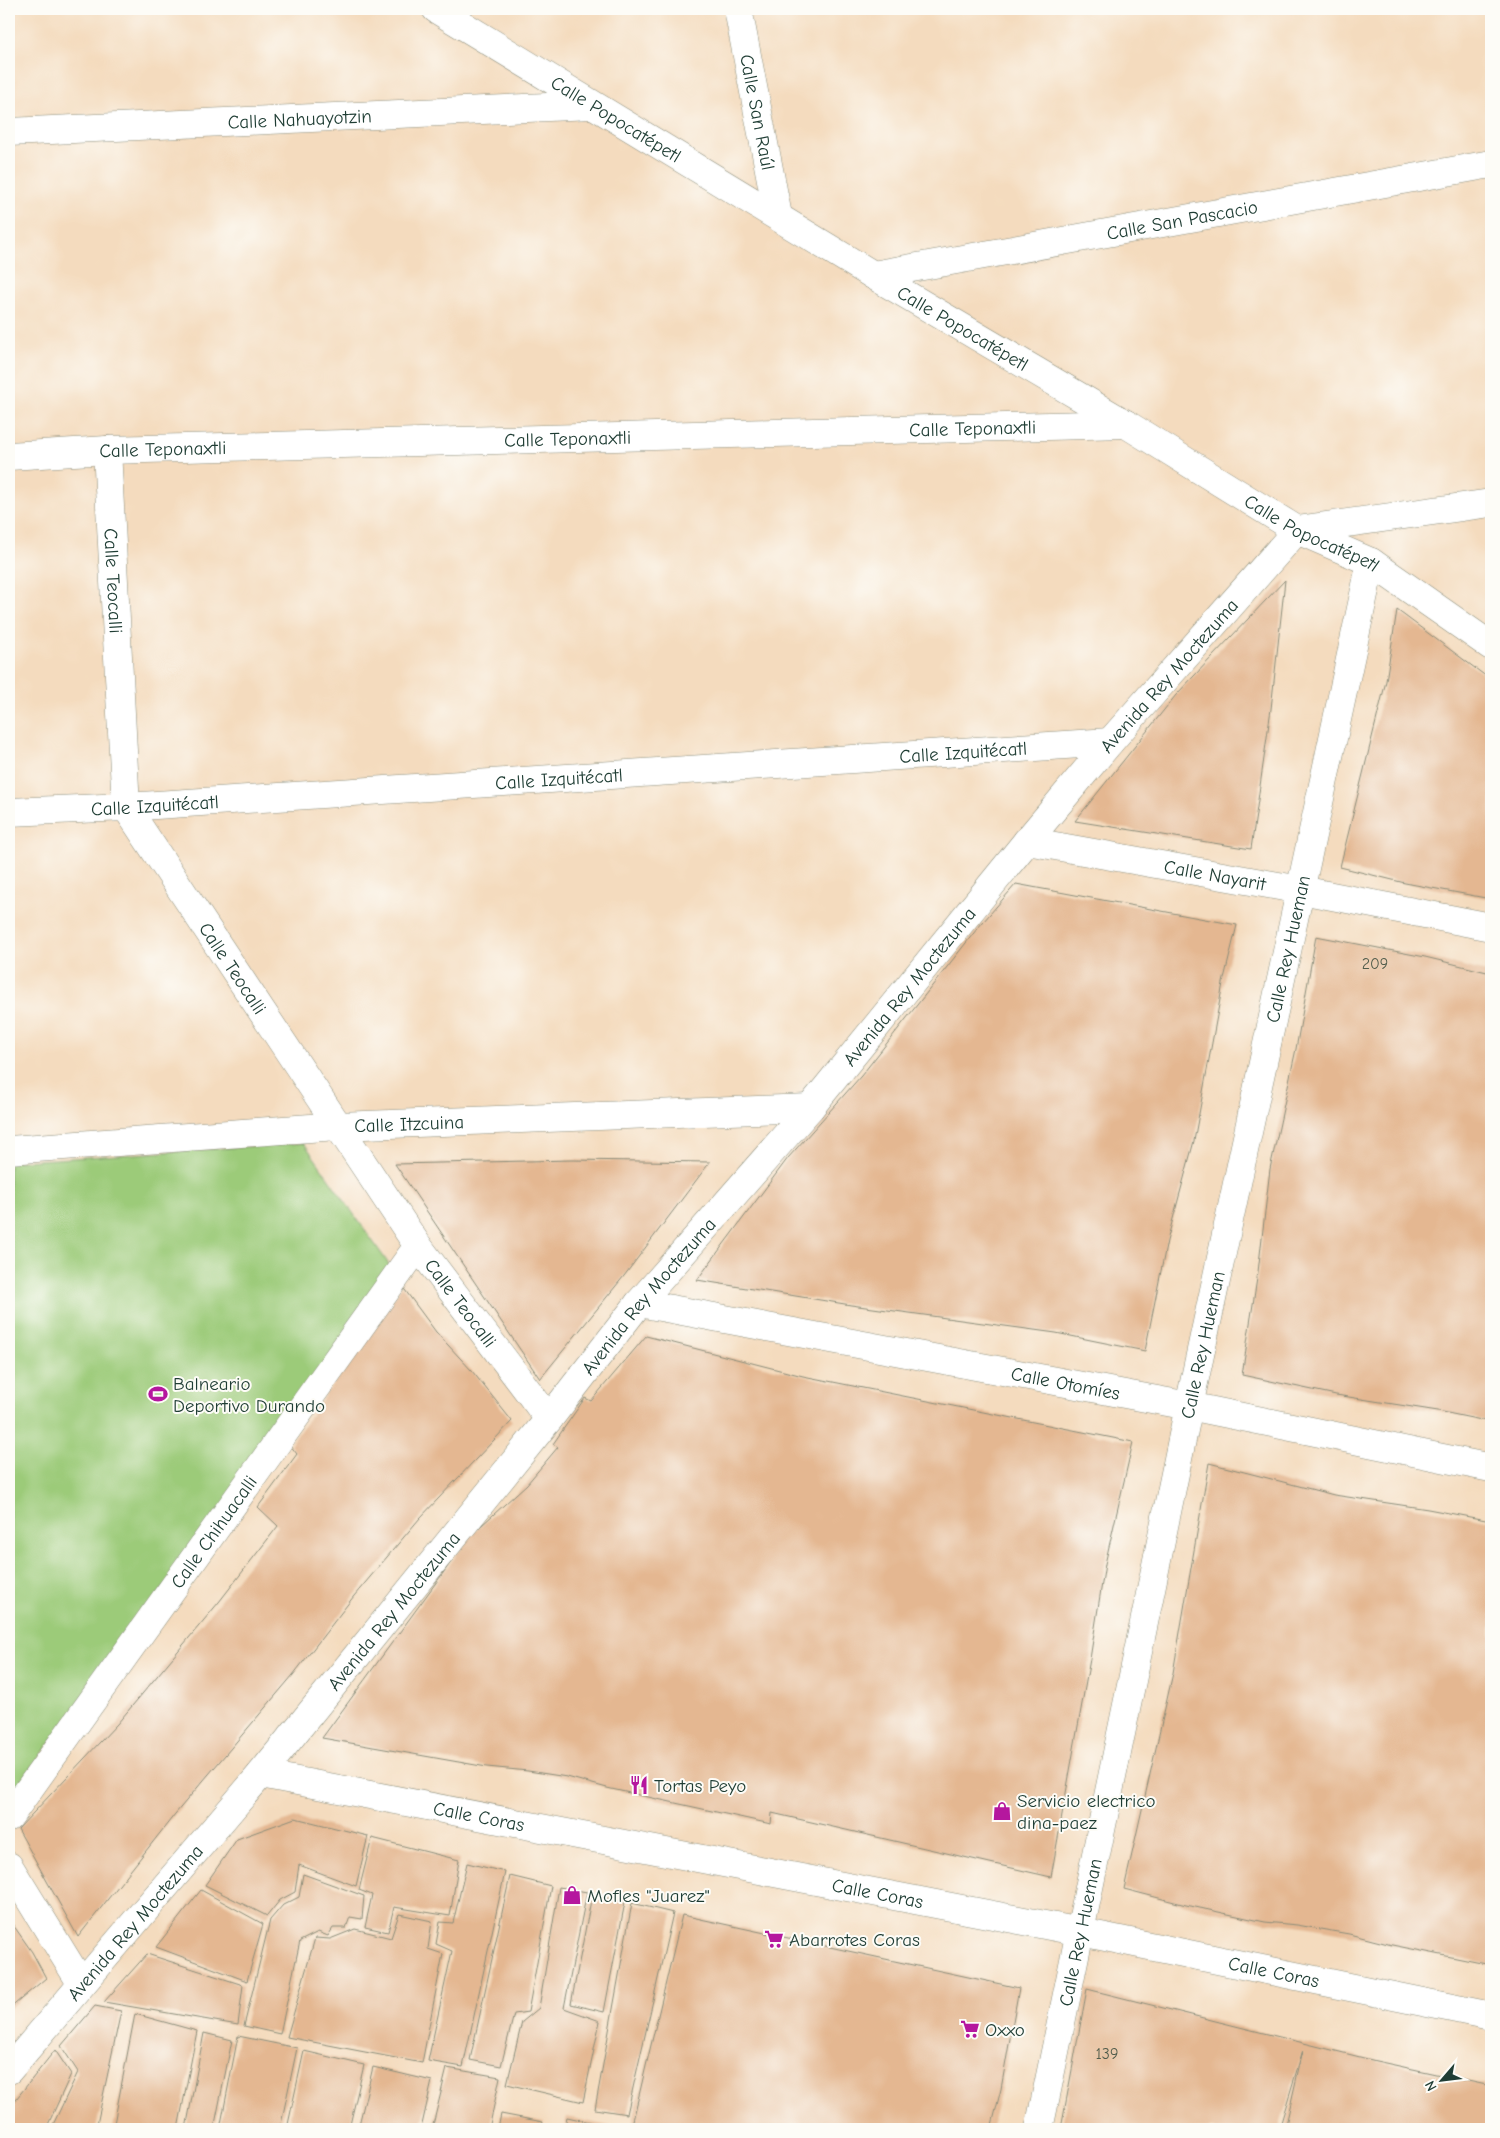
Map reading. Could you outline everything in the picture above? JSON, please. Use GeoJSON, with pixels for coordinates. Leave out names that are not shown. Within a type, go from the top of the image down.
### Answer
{"type":"FeatureCollection","features":[{"type":"Feature","properties":{"kind":"street","name":"Calle Popocatépetl"},"geometry":{"type":"LineString","coordinates":[[436,9],[873,275],[1126,424],[1297,530],[1371,562],[1491,646]]}},
{"type":"Feature","properties":{"kind":"street","name":"Calle San Raúl"},"geometry":{"type":"LineString","coordinates":[[738,9],[778,216]]}},
{"type":"Feature","properties":{"kind":"street","name":"Calle Nahuayotzin"},"geometry":{"type":"LineString","coordinates":[[9,132],[591,105]]}},
{"type":"Feature","properties":{"kind":"street","name":"Calle San Pascacio"},"geometry":{"type":"LineString","coordinates":[[873,275],[1491,164]]}},
{"type":"Feature","properties":{"kind":"street","name":"Calle Teponaxtli"},"geometry":{"type":"LineString","coordinates":[[9,456],[107,450],[1126,424]]}},
{"type":"Feature","properties":{"kind":"street","name":"Calle Teocalli"},"geometry":{"type":"LineString","coordinates":[[107,450],[126,807],[418,1246],[549,1419]]}},
{"type":"Feature","properties":{"kind":"street"},"geometry":{"type":"LineString","coordinates":[[1297,530],[1491,503]]}},
{"type":"Feature","properties":{"kind":"street","name":"Avenida Rey Moctezuma"},"geometry":{"type":"LineString","coordinates":[[9,2070],[81,1983],[261,1774],[549,1419],[639,1303],[810,1108],[1110,742],[1297,530]]}},
{"type":"Feature","properties":{"kind":"street","name":"Calle Rey Hueman"},"geometry":{"type":"LineString","coordinates":[[1039,2129],[1189,1406],[1371,562]]}},
{"type":"Feature","properties":{"kind":"street","name":"Calle Izquitécatl"},"geometry":{"type":"LineString","coordinates":[[9,812],[126,807],[1110,742]]}},
{"type":"Feature","properties":{"kind":"street","name":"Calle Nayarit"},"geometry":{"type":"LineString","coordinates":[[1027,841],[1301,890],[1491,927]]}},
{"type":"Feature","properties":{"kind":"street","name":"Calle Itzcuina"},"geometry":{"type":"LineString","coordinates":[[9,1150],[338,1126],[810,1108]]}},
{"type":"Feature","properties":{"kind":"street","name":"Calle Chihuacalli"},"geometry":{"type":"LineString","coordinates":[[9,1817],[418,1246]]}},
{"type":"Feature","properties":{"kind":"street","name":"Calle Otomíes"},"geometry":{"type":"LineString","coordinates":[[639,1303],[1189,1406],[1491,1468]]}},
{"type":"Feature","properties":{"kind":"street","name":"Calle Coras"},"geometry":{"type":"LineString","coordinates":[[261,1774],[1081,1932],[1491,2016]]}},
{"type":"Feature","properties":{"kind":"street"},"geometry":{"type":"LineString","coordinates":[[9,1866],[81,1983]]}},
{"type":"Feature","properties":{"kind":"green space","name":"Balneario Deportivo Durando"},"geometry":{"type":"Polygon","coordinates":[[[304,1143],[395,1273],[9,1799],[9,1162],[304,1143]]]}},
{"type":"Feature","properties":{"kind":"building"},"geometry":{"type":"Polygon","coordinates":[[[1285,580],[1271,709],[1251,849],[1075,821],[1176,695],[1285,580]]]}},
{"type":"Feature","properties":{"kind":"building"},"geometry":{"type":"Polygon","coordinates":[[[1397,610],[1491,680],[1491,899],[1405,883],[1340,867],[1386,681],[1397,610]]]}},
{"type":"Feature","properties":{"kind":"building"},"geometry":{"type":"Polygon","coordinates":[[[1016,884],[1237,925],[1223,983],[1194,1141],[1167,1241],[1145,1351],[1056,1333],[851,1305],[697,1280],[788,1158],[861,1076],[977,929],[1016,884]]]}},
{"type":"Feature","properties":{"kind":"building"},"geometry":{"type":"Polygon","coordinates":[[[1316,936],[1425,957],[1491,973],[1491,1422],[1438,1411],[1336,1395],[1242,1375],[1258,1272],[1270,1169],[1296,1049],[1316,936]]]}},
{"type":"Feature","properties":{"kind":"building"},"geometry":{"type":"Polygon","coordinates":[[[572,1160],[710,1162],[624,1276],[540,1379],[395,1164],[572,1160]]]}},
{"type":"Feature","properties":{"kind":"building"},"geometry":{"type":"Polygon","coordinates":[[[402,1286],[436,1332],[472,1371],[512,1421],[420,1518],[354,1596],[293,1675],[175,1814],[78,1937],[18,1829],[117,1724],[219,1602],[278,1526],[258,1507],[297,1454],[290,1445],[402,1286]]]}},
{"type":"Feature","properties":{"kind":"building"},"geometry":{"type":"Polygon","coordinates":[[[646,1336],[803,1376],[1133,1442],[1105,1564],[1051,1877],[772,1813],[771,1824],[607,1788],[567,1777],[487,1767],[322,1738],[471,1535],[527,1484],[558,1447],[553,1444],[585,1398],[591,1401],[646,1336]]]}},
{"type":"Feature","properties":{"kind":"building"},"geometry":{"type":"Polygon","coordinates":[[[1209,1463],[1334,1495],[1428,1509],[1491,1521],[1491,1965],[1392,1945],[1349,1934],[1297,1925],[1265,1922],[1124,1889],[1173,1673],[1209,1463]]]}},
{"type":"Feature","properties":{"kind":"building"},"geometry":{"type":"Polygon","coordinates":[[[295,1818],[368,1836],[356,1886],[299,1865],[295,1892],[280,1900],[267,1916],[205,1885],[237,1839],[295,1818]]]}},
{"type":"Feature","properties":{"kind":"building"},"geometry":{"type":"Polygon","coordinates":[[[372,1838],[459,1860],[450,1916],[394,1907],[388,1932],[365,1927],[372,1895],[359,1890],[372,1838]]]}},
{"type":"Feature","properties":{"kind":"building"},"geometry":{"type":"Polygon","coordinates":[[[467,1863],[505,1872],[463,2067],[428,2061],[452,1951],[436,1944],[440,1922],[453,1923],[467,1863]]]}},
{"type":"Feature","properties":{"kind":"building"},"geometry":{"type":"Polygon","coordinates":[[[303,1874],[364,1896],[362,1919],[350,1917],[346,1928],[333,1928],[328,1936],[318,1932],[300,1941],[280,2034],[244,2026],[270,1920],[283,1905],[299,1897],[303,1874]]]}},
{"type":"Feature","properties":{"kind":"building"},"geometry":{"type":"Polygon","coordinates":[[[510,1876],[551,1886],[528,2012],[514,2014],[501,2066],[470,2060],[510,1876]]]}},
{"type":"Feature","properties":{"kind":"building"},"geometry":{"type":"Polygon","coordinates":[[[559,1887],[587,1892],[564,2008],[600,2021],[583,2102],[507,2084],[522,2022],[539,2008],[559,1887]]]}},
{"type":"Feature","properties":{"kind":"building"},"geometry":{"type":"Polygon","coordinates":[[[201,1890],[263,1924],[247,1981],[156,1947],[201,1890]]]}},
{"type":"Feature","properties":{"kind":"building"},"geometry":{"type":"Polygon","coordinates":[[[592,1895],[625,1902],[604,2012],[571,2004],[592,1895]]]}},
{"type":"Feature","properties":{"kind":"building"},"geometry":{"type":"Polygon","coordinates":[[[632,1903],[673,1913],[627,2114],[595,2109],[632,1903]]]}},
{"type":"Feature","properties":{"kind":"building"},"geometry":{"type":"Polygon","coordinates":[[[399,1914],[432,1921],[428,1949],[443,1954],[422,2063],[287,2037],[315,1938],[330,1939],[355,1929],[391,1938],[399,1914]]]}},
{"type":"Feature","properties":{"kind":"building"},"geometry":{"type":"Polygon","coordinates":[[[682,1915],[1019,1988],[1001,2089],[991,2129],[631,2129],[682,1915]]]}},
{"type":"Feature","properties":{"kind":"building"},"geometry":{"type":"Polygon","coordinates":[[[9,1919],[32,1952],[46,1978],[9,2009],[9,1919]]]}},
{"type":"Feature","properties":{"kind":"building"},"geometry":{"type":"Polygon","coordinates":[[[147,1954],[243,1985],[238,2025],[104,2002],[147,1954]]]}},
{"type":"Feature","properties":{"kind":"building"},"geometry":{"type":"Polygon","coordinates":[[[1087,1989],[1376,2061],[1491,2086],[1491,2129],[1285,2129],[1303,2050],[1279,2129],[1061,2129],[1087,1989]]]}},
{"type":"Feature","properties":{"kind":"building"},"geometry":{"type":"Polygon","coordinates":[[[95,2006],[121,2011],[96,2129],[51,2129],[78,2072],[61,2046],[95,2006]]]}},
{"type":"Feature","properties":{"kind":"building"},"geometry":{"type":"Polygon","coordinates":[[[135,2014],[197,2031],[178,2129],[113,2129],[135,2014]]]}},
{"type":"Feature","properties":{"kind":"building"},"geometry":{"type":"Polygon","coordinates":[[[204,2033],[232,2040],[214,2129],[186,2129],[204,2033]]]}},
{"type":"Feature","properties":{"kind":"building"},"geometry":{"type":"Polygon","coordinates":[[[238,2036],[297,2048],[280,2129],[220,2129],[238,2036]]]}},
{"type":"Feature","properties":{"kind":"building"},"geometry":{"type":"Polygon","coordinates":[[[55,2050],[71,2074],[46,2129],[9,2129],[9,2108],[55,2050]]]}},
{"type":"Feature","properties":{"kind":"building"},"geometry":{"type":"Polygon","coordinates":[[[304,2051],[364,2065],[349,2129],[287,2129],[304,2051]]]}},
{"type":"Feature","properties":{"kind":"building"},"geometry":{"type":"Polygon","coordinates":[[[373,2067],[432,2081],[421,2129],[358,2129],[373,2067]]]}},
{"type":"Feature","properties":{"kind":"building"},"geometry":{"type":"Polygon","coordinates":[[[447,2068],[500,2077],[489,2129],[432,2129],[447,2068]]]}},
{"type":"Feature","properties":{"kind":"building"},"geometry":{"type":"Polygon","coordinates":[[[501,2114],[543,2122],[541,2129],[498,2129],[501,2114]]]}},
{"type":"Feature","properties":{"kind":"building"},"geometry":{"type":"Polygon","coordinates":[[[567,2117],[618,2128],[618,2129],[564,2129],[567,2117]]]}},
{"type":"Feature","properties":{"kind":"place","name":"Balneario Deportivo Durando"},"geometry":{"type":"Point","coordinates":[158,1394]}},
{"type":"Feature","properties":{"kind":"place","name":"Tortas Peyo"},"geometry":{"type":"Point","coordinates":[639,1785]}},
{"type":"Feature","properties":{"kind":"place","name":"Servicio electrico dina-paez"},"geometry":{"type":"Point","coordinates":[1002,1811]}},
{"type":"Feature","properties":{"kind":"place","name":"Mofles \"Juarez\""},"geometry":{"type":"Point","coordinates":[572,1895]}},
{"type":"Feature","properties":{"kind":"place","name":"Abarrotes Coras"},"geometry":{"type":"Point","coordinates":[774,1939]}},
{"type":"Feature","properties":{"kind":"place","name":"Oxxo"},"geometry":{"type":"Point","coordinates":[970,2029]}}]}
